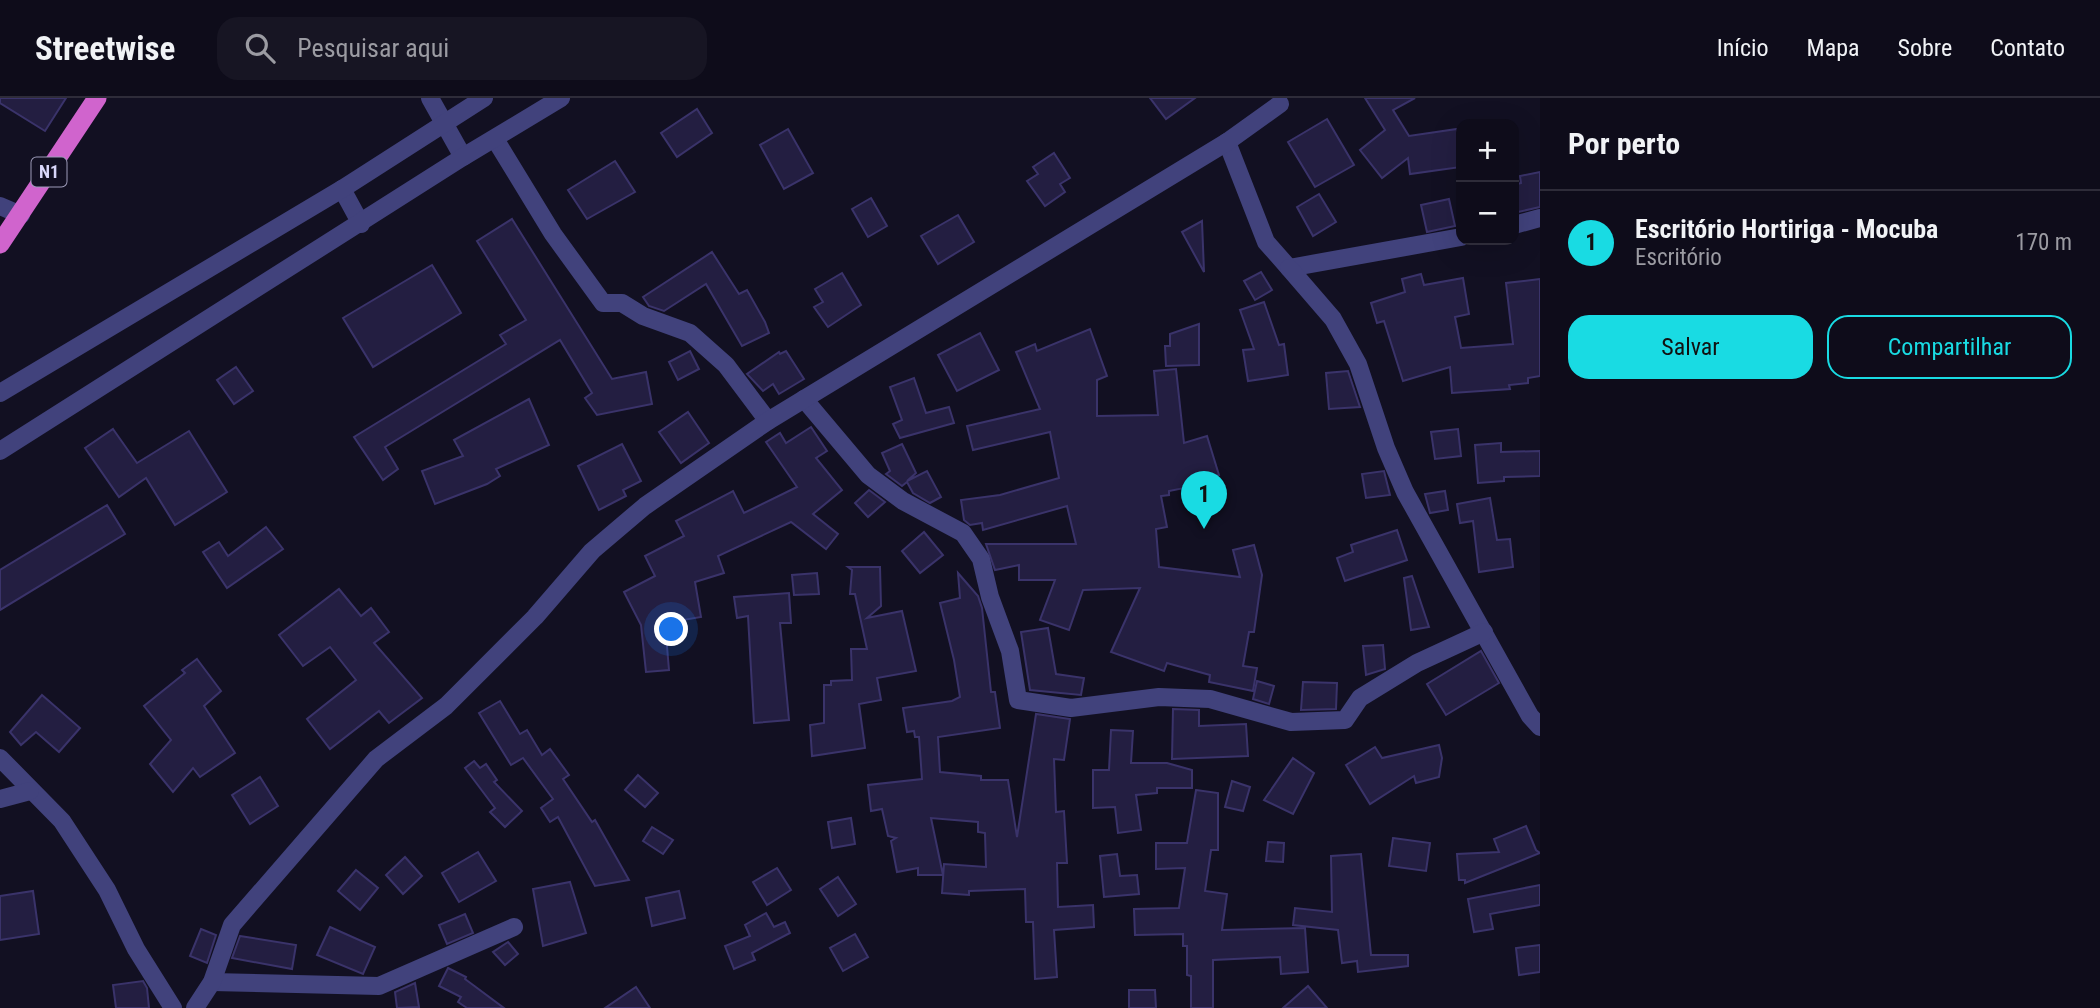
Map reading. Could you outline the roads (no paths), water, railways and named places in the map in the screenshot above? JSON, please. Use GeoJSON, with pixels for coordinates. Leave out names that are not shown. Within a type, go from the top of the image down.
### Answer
{"type":"FeatureCollection","features":[{"type":"Feature","properties":{"kind":"highway","name":"N1"},"geometry":{"type":"LineString","coordinates":[[0,244],[97,98]]}},
{"type":"Feature","properties":{"kind":"street"},"geometry":{"type":"LineString","coordinates":[[430,98],[463,156]]}},
{"type":"Feature","properties":{"kind":"street"},"geometry":{"type":"LineString","coordinates":[[0,393],[342,189],[484,98]]}},
{"type":"Feature","properties":{"kind":"street"},"geometry":{"type":"LineString","coordinates":[[0,451],[361,224],[463,156],[561,98]]}},
{"type":"Feature","properties":{"kind":"street"},"geometry":{"type":"LineString","coordinates":[[194,1008],[212,982],[232,925],[376,759],[446,706],[535,617],[592,551],[645,506],[768,421],[1227,142],[1282,100]]}},
{"type":"Feature","properties":{"kind":"street"},"geometry":{"type":"LineString","coordinates":[[495,139],[554,234],[603,303],[622,303],[643,316],[690,333],[726,365],[768,421]]}},
{"type":"Feature","properties":{"kind":"street"},"geometry":{"type":"LineString","coordinates":[[1227,142],[1266,242],[1333,319],[1358,364],[1386,448],[1405,492],[1530,716],[1540,727]]}},
{"type":"Feature","properties":{"kind":"street"},"geometry":{"type":"LineString","coordinates":[[342,189],[361,224]]}},
{"type":"Feature","properties":{"kind":"street"},"geometry":{"type":"LineString","coordinates":[[0,206],[21,215]]}},
{"type":"Feature","properties":{"kind":"street"},"geometry":{"type":"LineString","coordinates":[[1519,224],[1540,218]]}},
{"type":"Feature","properties":{"kind":"street"},"geometry":{"type":"LineString","coordinates":[[1289,268],[1456,238]]}},
{"type":"Feature","properties":{"kind":"street"},"geometry":{"type":"LineString","coordinates":[[804,399],[868,475],[903,501],[962,533],[981,559],[990,597],[1010,650],[1018,700],[1071,708],[1158,697],[1210,699],[1291,722],[1345,720],[1360,698],[1417,663],[1484,632]]}},
{"type":"Feature","properties":{"kind":"street"},"geometry":{"type":"LineString","coordinates":[[0,758],[62,821],[107,890],[136,949],[173,1008]]}},
{"type":"Feature","properties":{"kind":"street"},"geometry":{"type":"LineString","coordinates":[[0,799],[30,790]]}},
{"type":"Feature","properties":{"kind":"street"},"geometry":{"type":"LineString","coordinates":[[212,982],[379,986],[514,927]]}},
{"type":"Feature","properties":{"kind":"place","name":"Escritório Hortiriga - Mocuba"},"geometry":{"type":"Point","coordinates":[1204,529]}}]}
